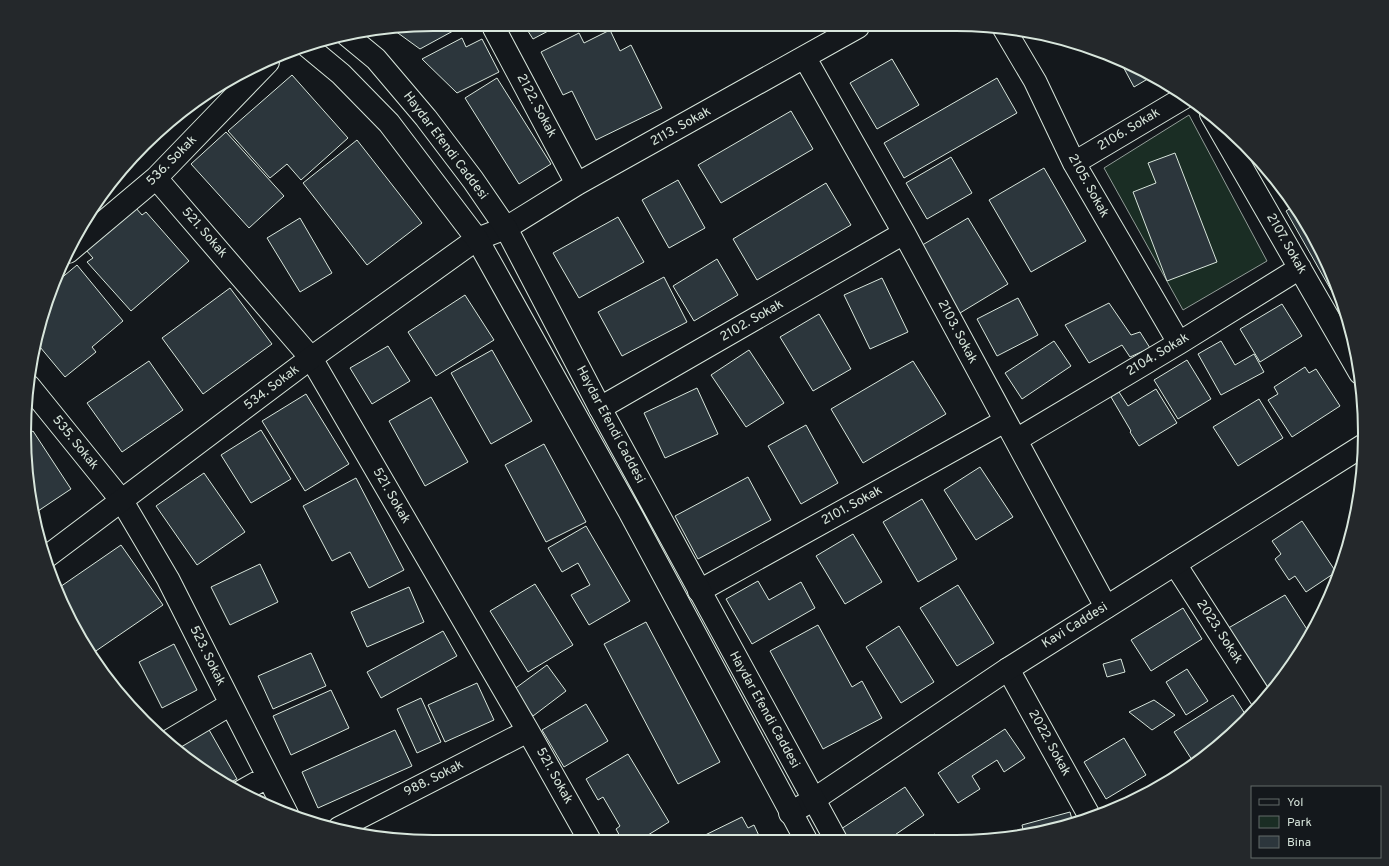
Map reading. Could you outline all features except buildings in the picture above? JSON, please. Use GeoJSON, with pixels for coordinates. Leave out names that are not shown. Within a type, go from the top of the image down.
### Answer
{"type":"FeatureCollection","features":[{"type":"Feature","properties":{"kind":"street","name":"2122. Sokak"},"geometry":{"type":"LineString","coordinates":[[496,31],[577,184]]}},
{"type":"Feature","properties":{"kind":"street","name":"2113. Sokak"},"geometry":{"type":"LineString","coordinates":[[506,228],[577,184],[853,31]]}},
{"type":"Feature","properties":{"kind":"street","name":"2105. Sokak"},"geometry":{"type":"LineString","coordinates":[[1007,34],[1035,81],[1074,163],[1179,343]]}},
{"type":"Feature","properties":{"kind":"street","name":"Haydar Efendi Caddesi"},"geometry":{"type":"LineString","coordinates":[[353,40],[376,59],[426,118],[473,180],[506,228],[600,408],[833,835]]}},
{"type":"Feature","properties":{"kind":"street","name":"Haydar Efendi Caddesi"},"geometry":{"type":"LineString","coordinates":[[312,50],[341,74],[389,123],[477,239],[625,504],[803,835]]}},
{"type":"Feature","properties":{"kind":"street","name":"2103. Sokak"},"geometry":{"type":"LineString","coordinates":[[805,58],[904,233],[1106,607]]}},
{"type":"Feature","properties":{"kind":"street","name":"536. Sokak"},"geometry":{"type":"LineString","coordinates":[[79,243],[156,178],[261,70]]}},
{"type":"Feature","properties":{"kind":"street","name":"2106. Sokak"},"geometry":{"type":"LineString","coordinates":[[1074,163],[1180,100]]}},
{"type":"Feature","properties":{"kind":"street","name":"2107. Sokak"},"geometry":{"type":"LineString","coordinates":[[1221,131],[1350,357]]}},
{"type":"Feature","properties":{"kind":"street","name":"521. Sokak"},"geometry":{"type":"LineString","coordinates":[[156,178],[311,358],[587,835]]}},
{"type":"Feature","properties":{"kind":"street","name":"534. Sokak"},"geometry":{"type":"LineString","coordinates":[[50,554],[311,358],[477,239],[506,228]]}},
{"type":"Feature","properties":{"kind":"street","name":"2102. Sokak"},"geometry":{"type":"LineString","coordinates":[[600,408],[904,233]]}},
{"type":"Feature","properties":{"kind":"street","name":"2104. Sokak"},"geometry":{"type":"LineString","coordinates":[[1016,440],[1179,343],[1300,268]]}},
{"type":"Feature","properties":{"kind":"street","name":"535. Sokak"},"geometry":{"type":"LineString","coordinates":[[33,391],[122,501]]}},
{"type":"Feature","properties":{"kind":"street","name":"2101. Sokak"},"geometry":{"type":"LineString","coordinates":[[699,591],[1005,421]]}},
{"type":"Feature","properties":{"kind":"street","name":"Kavi Caddesi"},"geometry":{"type":"LineString","coordinates":[[790,813],[813,800],[1008,668],[1357,449]]}},
{"type":"Feature","properties":{"kind":"street","name":"523. Sokak"},"geometry":{"type":"LineString","coordinates":[[122,501],[168,579],[282,805]]}},
{"type":"Feature","properties":{"kind":"street","name":"2023. Sokak"},"geometry":{"type":"LineString","coordinates":[[1175,564],[1260,696]]}},
{"type":"Feature","properties":{"kind":"street","name":"2022. Sokak"},"geometry":{"type":"LineString","coordinates":[[1008,668],[1088,813]]}},
{"type":"Feature","properties":{"kind":"street"},"geometry":{"type":"LineString","coordinates":[[172,739],[230,704]]}},
{"type":"Feature","properties":{"kind":"street","name":"988. Sokak"},"geometry":{"type":"LineString","coordinates":[[345,825],[528,731]]}},
{"type":"Feature","properties":{"kind":"street"},"geometry":{"type":"LineString","coordinates":[[246,789],[267,776]]}},
{"type":"Feature","properties":{"kind":"green space"},"geometry":{"type":"Polygon","coordinates":[[[1189,115],[1267,261],[1183,310],[1104,168],[1189,115]]]}}]}
